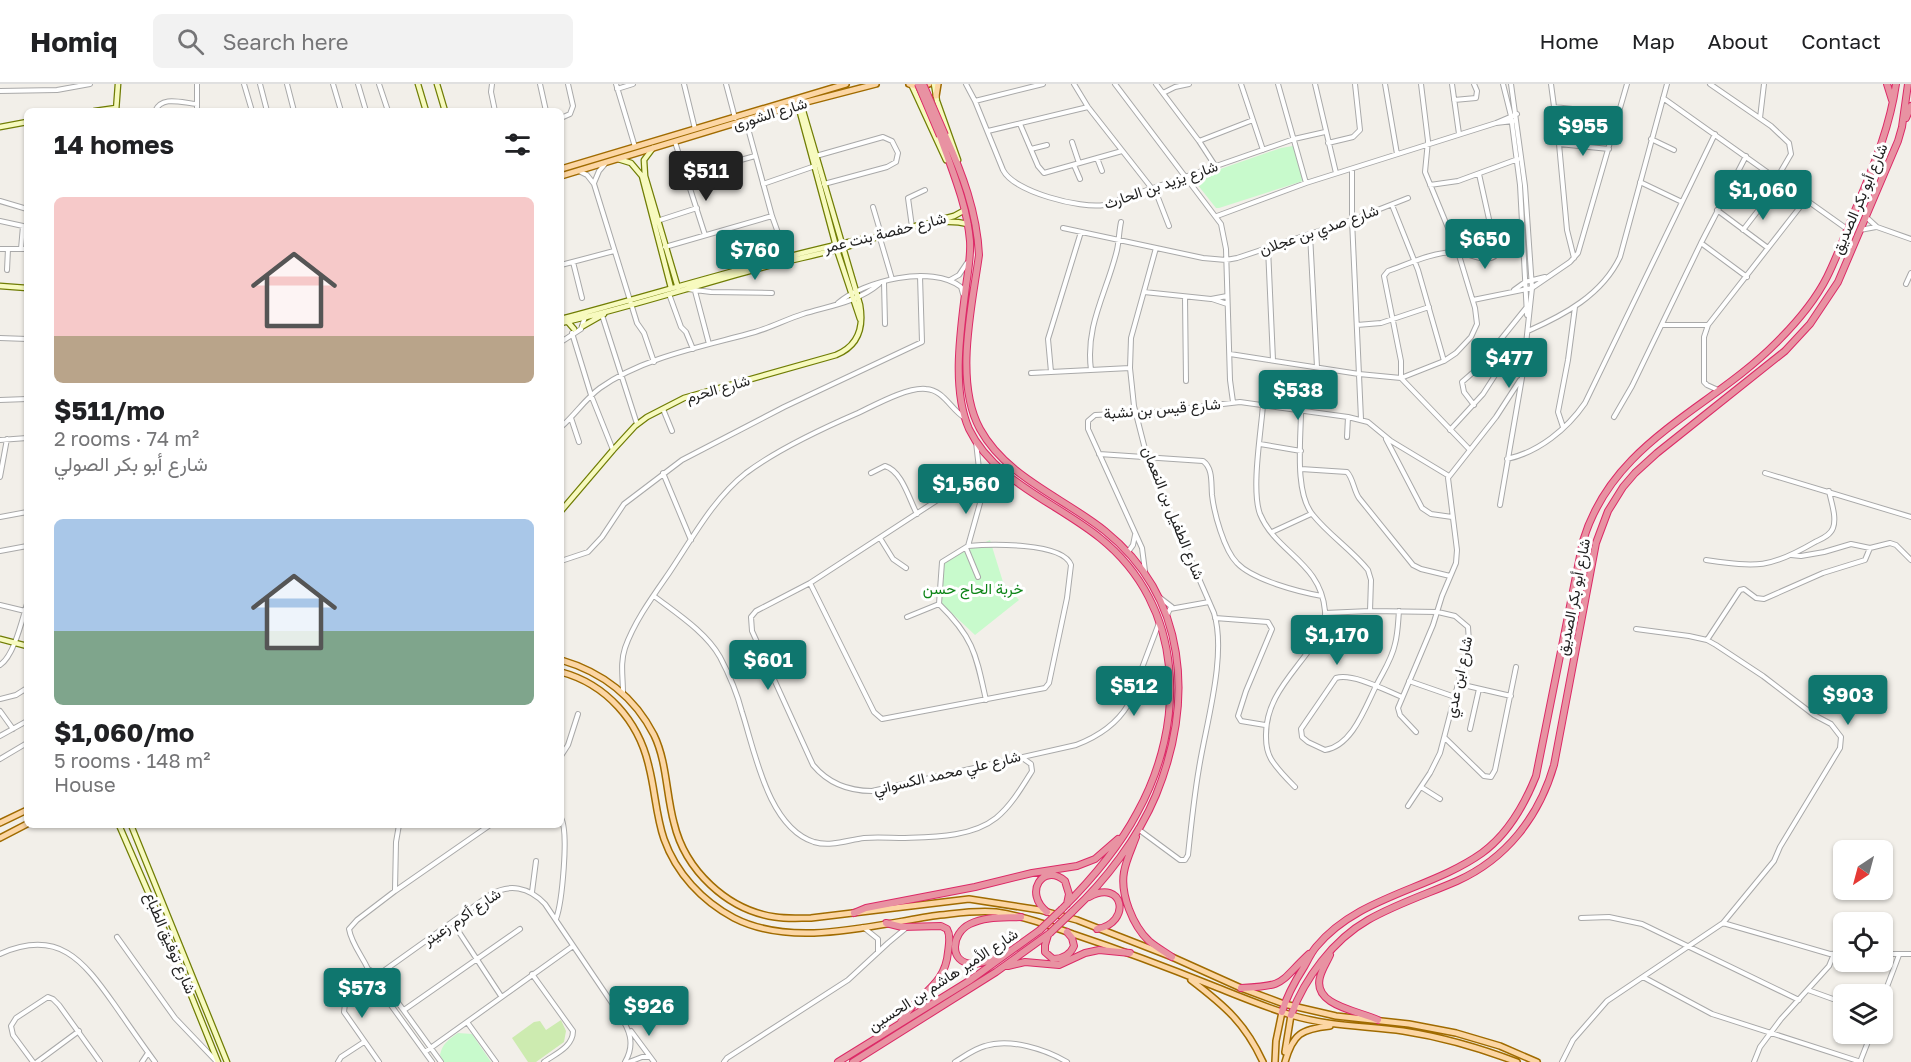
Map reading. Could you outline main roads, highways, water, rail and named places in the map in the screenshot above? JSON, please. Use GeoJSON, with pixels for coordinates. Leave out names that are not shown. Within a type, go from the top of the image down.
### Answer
{"type":"FeatureCollection","features":[{"type":"Feature","properties":{"kind":"highway","name":"شارع الأمير هاشم بن الحسين"},"geometry":{"type":"LineString","coordinates":[[838,1062],[1009,954],[1041,930],[1064,907],[1100,869],[1127,831],[1152,782],[1168,717],[1170,680],[1167,652],[1157,612],[1143,585],[1129,566],[1099,537],[1009,476],[990,458],[976,440],[966,419],[959,377],[969,259],[968,224],[943,136],[923,84]]}},
{"type":"Feature","properties":{"kind":"highway"},"geometry":{"type":"LineString","coordinates":[[1887,84],[1893,108]]}},
{"type":"Feature","properties":{"kind":"highway","name":"شارع أبو بكر الصديق"},"geometry":{"type":"LineString","coordinates":[[1282,1012],[1296,979],[1316,948],[1338,927],[1363,910],[1452,871],[1471,860],[1494,843],[1511,824],[1526,800],[1536,776],[1583,541],[1590,520],[1607,487],[1626,464],[1770,349],[1800,317],[1827,277],[1877,157],[1893,108],[1896,84]]}},
{"type":"Feature","properties":{"kind":"highway","name":"شارع أبو بكر الصديق"},"geometry":{"type":"LineString","coordinates":[[1291,1015],[1311,977],[1333,949],[1352,931],[1369,920],[1483,867],[1520,833],[1538,806],[1554,765],[1596,543],[1608,511],[1623,487],[1646,462],[1763,370],[1792,345],[1810,324],[1833,290],[1860,230],[1902,127],[1908,84]]}},
{"type":"Feature","properties":{"kind":"highway","name":"شارع الأمير هاشم بن الحسين"},"geometry":{"type":"LineString","coordinates":[[855,1061],[1005,966],[1049,934],[1086,899],[1105,877],[1138,829],[1155,796],[1167,763],[1177,718],[1178,668],[1169,612],[1145,571],[1105,531],[1004,460],[988,443],[975,418],[970,402],[968,345],[978,255],[975,222],[961,171],[913,85]]}},
{"type":"Feature","properties":{"kind":"highway"},"geometry":{"type":"LineString","coordinates":[[1902,127],[1911,106]]}},
{"type":"Feature","properties":{"kind":"highway"},"geometry":{"type":"LineString","coordinates":[[1138,829],[1124,871],[1124,891],[1143,934],[1172,957]]}},
{"type":"Feature","properties":{"kind":"highway"},"geometry":{"type":"LineString","coordinates":[[854,913],[866,908],[975,887],[1032,873],[1077,866],[1095,859],[1127,831]]}},
{"type":"Feature","properties":{"kind":"highway"},"geometry":{"type":"LineString","coordinates":[[1047,912],[1040,906],[1035,892],[1037,885],[1046,876],[1055,875],[1065,881],[1069,894],[1064,907]]}},
{"type":"Feature","properties":{"kind":"highway"},"geometry":{"type":"LineString","coordinates":[[1086,899],[1098,892],[1108,891],[1116,896],[1120,905],[1115,921],[1097,929]]}},
{"type":"Feature","properties":{"kind":"highway"},"geometry":{"type":"LineString","coordinates":[[1009,954],[983,963],[971,964],[964,962],[958,956],[954,942],[961,930],[975,922],[1022,917]]}},
{"type":"Feature","properties":{"kind":"highway"},"geometry":{"type":"LineString","coordinates":[[886,923],[908,927],[944,927],[949,931],[947,964],[942,976],[910,1007],[901,1022]]}},
{"type":"Feature","properties":{"kind":"highway"},"geometry":{"type":"LineString","coordinates":[[1049,934],[1045,952],[1053,958],[1060,958],[1069,954],[1074,946],[1072,938],[1066,932]]}},
{"type":"Feature","properties":{"kind":"highway"},"geometry":{"type":"LineString","coordinates":[[1242,988],[1279,984],[1316,948]]}},
{"type":"Feature","properties":{"kind":"highway"},"geometry":{"type":"LineString","coordinates":[[1333,949],[1320,978],[1319,987],[1322,994],[1339,1006],[1378,1020]]}},
{"type":"Feature","properties":{"kind":"highway"},"geometry":{"type":"LineString","coordinates":[[1005,966],[1025,962],[1059,965],[1085,953],[1100,950],[1130,953]]}},
{"type":"Feature","properties":{"kind":"main road","name":"شارع الشورى"},"geometry":{"type":"LineString","coordinates":[[564,168],[846,84]]}},
{"type":"Feature","properties":{"kind":"main road","name":"شارع الشورى"},"geometry":{"type":"LineString","coordinates":[[564,175],[800,104],[876,84]]}},
{"type":"Feature","properties":{"kind":"main road"},"geometry":{"type":"LineString","coordinates":[[913,85],[920,87],[929,84]]}},
{"type":"Feature","properties":{"kind":"main road"},"geometry":{"type":"LineString","coordinates":[[936,98],[938,84]]}},
{"type":"Feature","properties":{"kind":"main road"},"geometry":{"type":"LineString","coordinates":[[564,661],[584,667],[610,682],[624,693],[640,712],[657,744],[664,765],[674,823],[680,842],[694,867],[713,888],[744,907],[774,917],[811,918],[969,899],[1009,904],[1077,920],[1294,1007],[1336,1016],[1427,1026],[1500,1046],[1537,1062]]}},
{"type":"Feature","properties":{"kind":"main road"},"geometry":{"type":"LineString","coordinates":[[564,673],[594,687],[615,702],[629,719],[645,751],[666,844],[685,876],[701,895],[743,922],[778,932],[808,933],[962,912],[989,912],[1022,917],[1130,953],[1291,1015],[1335,1025],[1428,1035],[1470,1045],[1517,1062]]}},
{"type":"Feature","properties":{"kind":"main road"},"geometry":{"type":"LineString","coordinates":[[0,824],[24,812]]}},
{"type":"Feature","properties":{"kind":"main road"},"geometry":{"type":"LineString","coordinates":[[0,838],[24,826]]}},
{"type":"Feature","properties":{"kind":"main road"},"geometry":{"type":"LineString","coordinates":[[1185,976],[1221,1003],[1236,1018],[1253,1040],[1263,1062]]}},
{"type":"Feature","properties":{"kind":"main road","name":"شارع أبو بكر الصديق"},"geometry":{"type":"LineString","coordinates":[[1275,1062],[1276,1041],[1282,1012]]}},
{"type":"Feature","properties":{"kind":"main road","name":"شارع أبو بكر الصديق"},"geometry":{"type":"LineString","coordinates":[[1285,1062],[1291,1015]]}},
{"type":"Feature","properties":{"kind":"main road"},"geometry":{"type":"LineString","coordinates":[[1285,1062],[1289,1048],[1299,1034],[1335,1025]]}},
{"type":"Feature","properties":{"kind":"park label","name":"خربة الحاج حسن"},"geometry":{"type":"Point","coordinates":[973,589]}}]}
